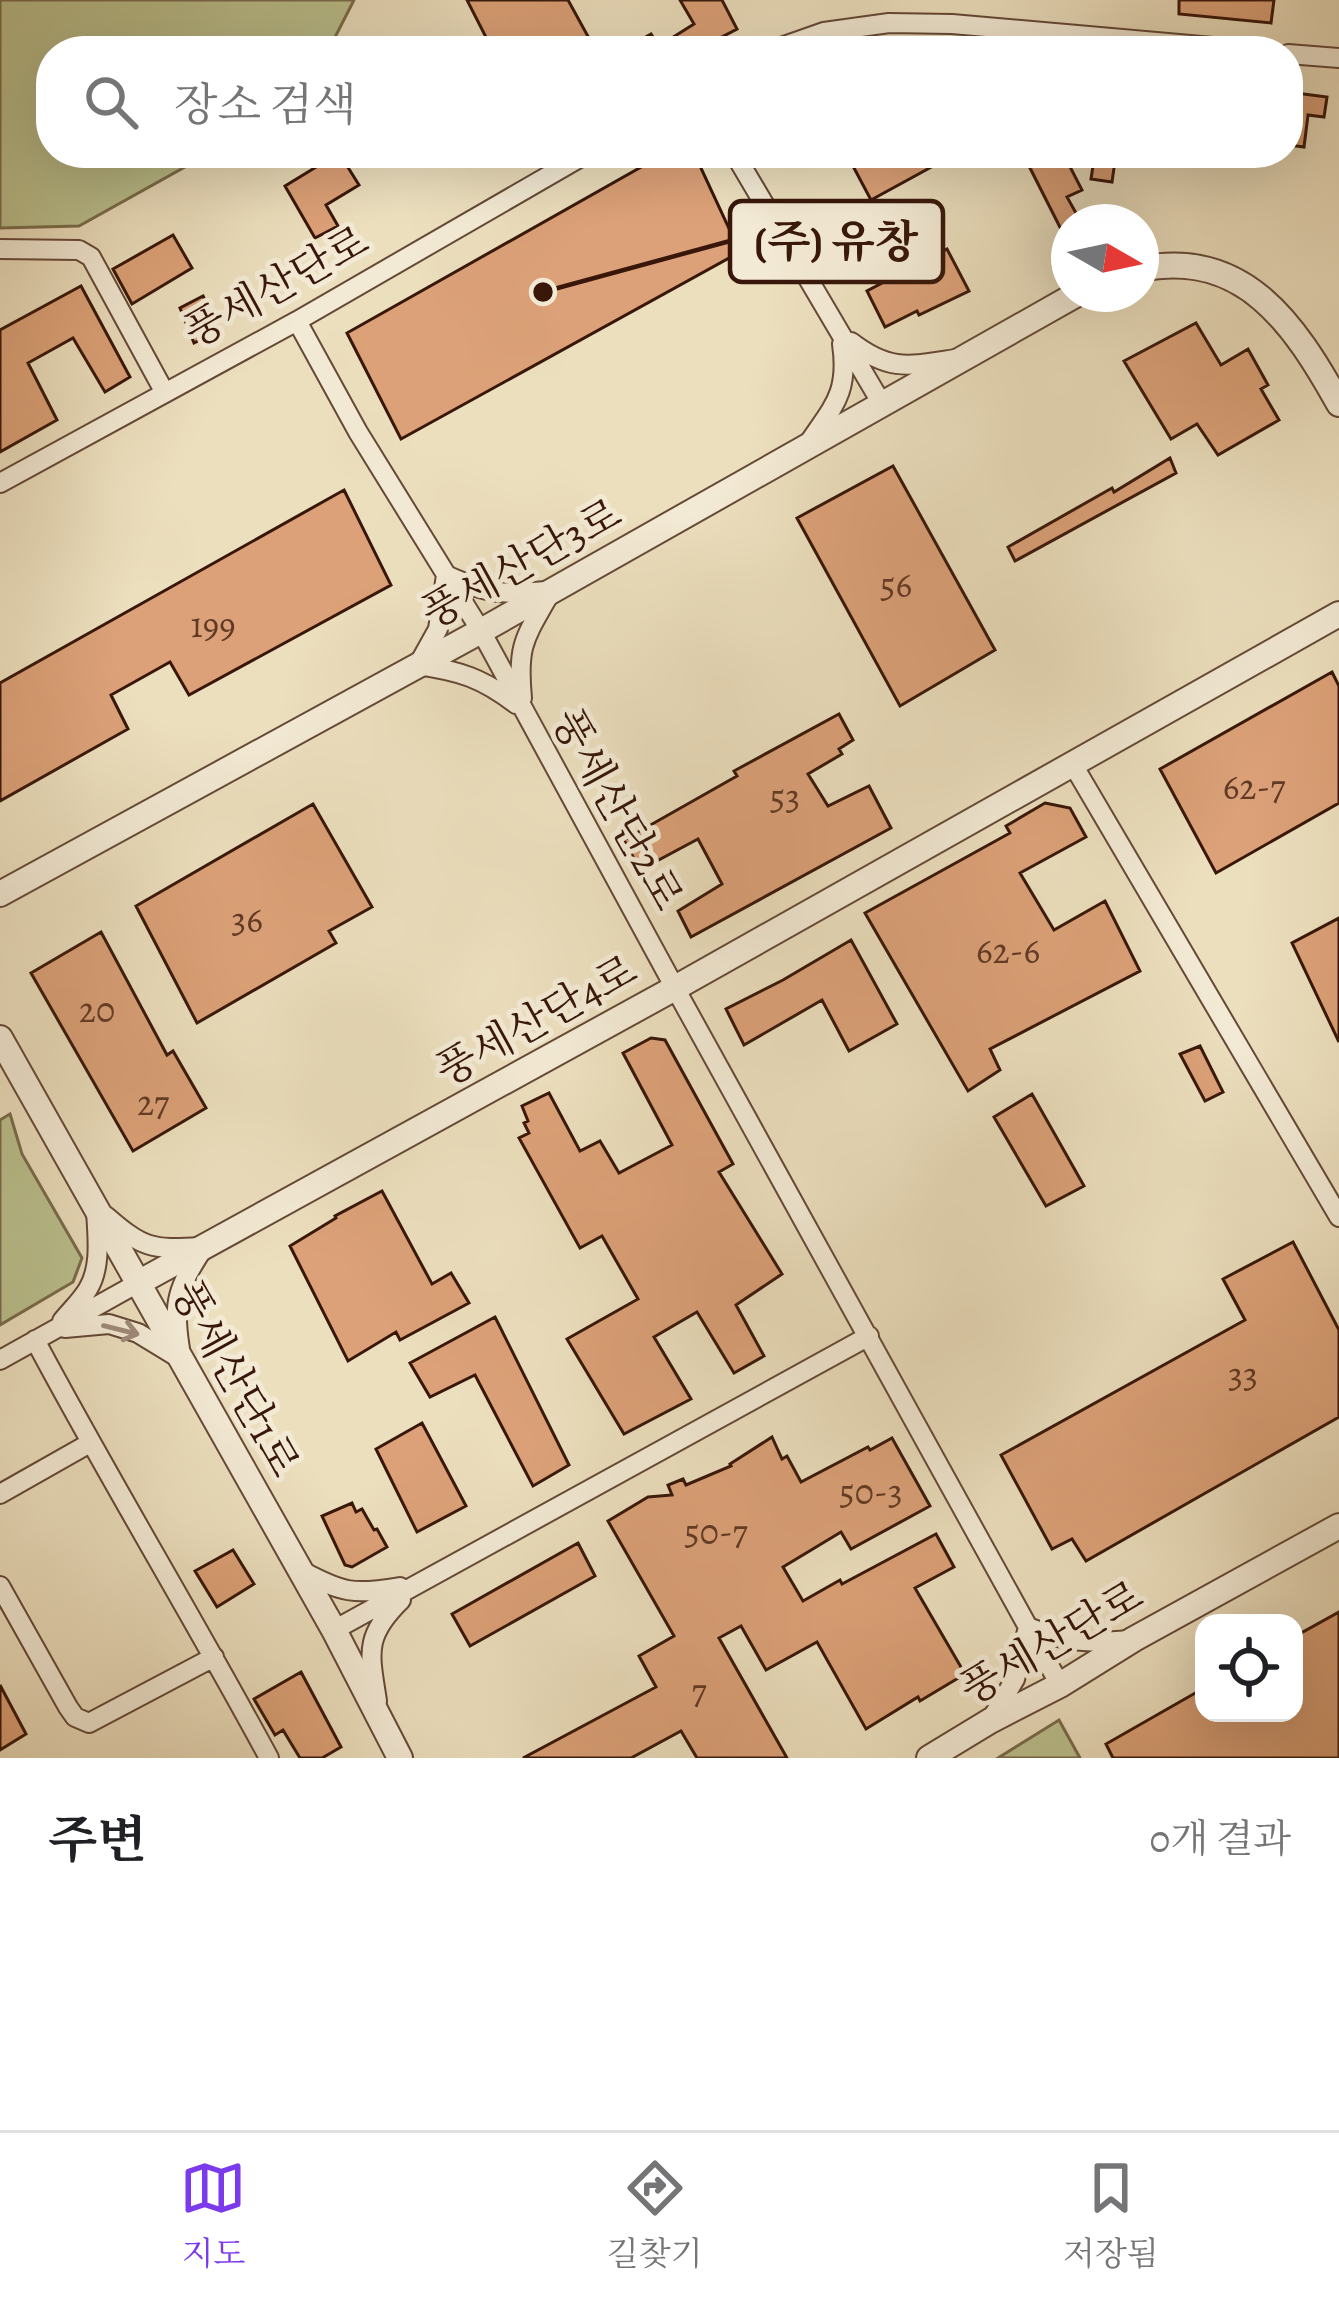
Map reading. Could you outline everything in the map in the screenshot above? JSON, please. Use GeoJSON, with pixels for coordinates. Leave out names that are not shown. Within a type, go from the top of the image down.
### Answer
{"type":"FeatureCollection","features":[{"type":"Feature","properties":{"kind":"street"},"geometry":{"type":"LineString","coordinates":[[813,36],[889,23],[1088,36]]}},
{"type":"Feature","properties":{"kind":"street"},"geometry":{"type":"LineString","coordinates":[[1303,55],[1339,58]]}},
{"type":"Feature","properties":{"kind":"street","name":"풍세산단로"},"geometry":{"type":"LineString","coordinates":[[0,483],[297,321],[562,168]]}},
{"type":"Feature","properties":{"kind":"street"},"geometry":{"type":"LineString","coordinates":[[743,168],[882,404]]}},
{"type":"Feature","properties":{"kind":"street"},"geometry":{"type":"LineString","coordinates":[[0,249],[80,250],[92,257],[164,393]]}},
{"type":"Feature","properties":{"kind":"street"},"geometry":{"type":"LineString","coordinates":[[1159,265],[1190,265],[1227,276],[1258,294],[1286,320],[1339,404]]}},
{"type":"Feature","properties":{"kind":"street","name":"풍세산단3로"},"geometry":{"type":"LineString","coordinates":[[0,894],[481,631],[1051,309]]}},
{"type":"Feature","properties":{"kind":"street","name":"풍세산단2로"},"geometry":{"type":"LineString","coordinates":[[297,321],[358,432],[481,631],[1060,1684]]}},
{"type":"Feature","properties":{"kind":"street"},"geometry":{"type":"LineString","coordinates":[[841,333],[886,364],[965,357]]}},
{"type":"Feature","properties":{"kind":"street"},"geometry":{"type":"LineString","coordinates":[[807,446],[843,388],[846,370],[841,333]]}},
{"type":"Feature","properties":{"kind":"street"},"geometry":{"type":"LineString","coordinates":[[523,710],[466,674],[418,665],[438,628],[446,575],[502,595],[551,591]]}},
{"type":"Feature","properties":{"kind":"street"},"geometry":{"type":"LineString","coordinates":[[523,710],[518,661],[551,591]]}},
{"type":"Feature","properties":{"kind":"street","name":"풍세산단4로"},"geometry":{"type":"LineString","coordinates":[[0,1360],[1339,614]]}},
{"type":"Feature","properties":{"kind":"street"},"geometry":{"type":"LineString","coordinates":[[1072,763],[1339,1217]]}},
{"type":"Feature","properties":{"kind":"street","name":"풍세산단1로"},"geometry":{"type":"LineString","coordinates":[[0,1038],[334,1630],[400,1758]]}},
{"type":"Feature","properties":{"kind":"street"},"geometry":{"type":"LineString","coordinates":[[96,1208],[149,1247],[205,1247]]}},
{"type":"Feature","properties":{"kind":"street"},"geometry":{"type":"LineString","coordinates":[[55,1329],[88,1289],[94,1274],[96,1208]]}},
{"type":"Feature","properties":{"kind":"street"},"geometry":{"type":"LineString","coordinates":[[182,1359],[174,1316],[178,1296],[205,1247]]}},
{"type":"Feature","properties":{"kind":"street"},"geometry":{"type":"LineString","coordinates":[[55,1329],[109,1324],[138,1333],[182,1359]]}},
{"type":"Feature","properties":{"kind":"street"},"geometry":{"type":"LineString","coordinates":[[334,1630],[869,1336]]}},
{"type":"Feature","properties":{"kind":"street"},"geometry":{"type":"LineString","coordinates":[[35,1340],[269,1758]]}},
{"type":"Feature","properties":{"kind":"street"},"geometry":{"type":"LineString","coordinates":[[0,1494],[90,1443]]}},
{"type":"Feature","properties":{"kind":"street","name":"풍세산단로"},"geometry":{"type":"LineString","coordinates":[[929,1758],[1339,1526]]}},
{"type":"Feature","properties":{"kind":"street"},"geometry":{"type":"LineString","coordinates":[[300,1570],[349,1592],[417,1585]]}},
{"type":"Feature","properties":{"kind":"street"},"geometry":{"type":"LineString","coordinates":[[379,1717],[370,1651],[386,1615],[417,1585]]}},
{"type":"Feature","properties":{"kind":"street"},"geometry":{"type":"LineString","coordinates":[[0,1586],[68,1707],[88,1723],[214,1657]]}},
{"type":"Feature","properties":{"kind":"street"},"geometry":{"type":"LineString","coordinates":[[990,1721],[1015,1679],[1028,1627],[1071,1642],[1134,1640]]}},
{"type":"Feature","properties":{"kind":"green space"},"geometry":{"type":"Polygon","coordinates":[[[0,0],[354,0],[336,36],[36,36],[36,168],[183,168],[79,226],[0,228],[0,0]]]}},
{"type":"Feature","properties":{"kind":"green space"},"geometry":{"type":"Polygon","coordinates":[[[10,1114],[22,1154],[82,1258],[73,1282],[0,1325],[0,1120],[10,1114]]]}},
{"type":"Feature","properties":{"kind":"green space"},"geometry":{"type":"Polygon","coordinates":[[[1059,1720],[1080,1758],[998,1758],[1059,1720]]]}},
{"type":"Feature","properties":{"kind":"building"},"geometry":{"type":"Polygon","coordinates":[[[467,0],[568,0],[588,36],[485,36],[467,0]]]}},
{"type":"Feature","properties":{"kind":"building"},"geometry":{"type":"Polygon","coordinates":[[[680,0],[722,0],[737,29],[724,36],[675,36],[694,24],[680,0]]]}},
{"type":"Feature","properties":{"kind":"building"},"geometry":{"type":"Polygon","coordinates":[[[1179,0],[1274,0],[1271,23],[1179,14],[1179,0]]]}},
{"type":"Feature","properties":{"kind":"building"},"geometry":{"type":"Polygon","coordinates":[[[1303,94],[1327,97],[1324,117],[1308,115],[1304,147],[1303,94]]]}},
{"type":"Feature","properties":{"kind":"building"},"geometry":{"type":"Polygon","coordinates":[[[314,168],[348,168],[359,185],[326,205],[338,226],[315,238],[285,186],[314,168]]]}},
{"type":"Feature","properties":{"kind":"building"},"geometry":{"type":"Polygon","coordinates":[[[639,168],[701,168],[740,252],[401,439],[347,333],[639,168]]]}},
{"type":"Feature","properties":{"kind":"building"},"geometry":{"type":"Polygon","coordinates":[[[854,168],[930,168],[871,200],[854,168]]]}},
{"type":"Feature","properties":{"kind":"building"},"geometry":{"type":"Polygon","coordinates":[[[1030,168],[1071,168],[1082,190],[1067,197],[1071,204],[1051,204],[1051,209],[1030,168]]]}},
{"type":"Feature","properties":{"kind":"building"},"geometry":{"type":"Polygon","coordinates":[[[1093,168],[1114,168],[1112,182],[1091,179],[1093,168]]]}},
{"type":"Feature","properties":{"kind":"building"},"geometry":{"type":"Polygon","coordinates":[[[173,235],[192,268],[132,304],[113,269],[173,235]]]}},
{"type":"Feature","properties":{"kind":"building"},"geometry":{"type":"Polygon","coordinates":[[[947,249],[969,291],[885,327],[867,291],[947,249]]]}},
{"type":"Feature","properties":{"kind":"building"},"geometry":{"type":"Polygon","coordinates":[[[81,286],[130,377],[105,392],[73,338],[28,363],[57,420],[0,452],[0,330],[81,286]]]}},
{"type":"Feature","properties":{"kind":"building"},"geometry":{"type":"Polygon","coordinates":[[[203,296],[220,330],[194,343],[180,308],[203,296]]]}},
{"type":"Feature","properties":{"kind":"building"},"geometry":{"type":"Polygon","coordinates":[[[1196,323],[1221,365],[1248,349],[1268,385],[1261,389],[1279,420],[1218,455],[1197,424],[1171,439],[1124,361],[1196,323]]]}},
{"type":"Feature","properties":{"kind":"building"},"geometry":{"type":"Polygon","coordinates":[[[1170,458],[1176,473],[1015,561],[1008,547],[1170,458]]]}},
{"type":"Feature","properties":{"kind":"building"},"geometry":{"type":"Polygon","coordinates":[[[893,466],[995,650],[900,706],[797,518],[893,466]]]}},
{"type":"Feature","properties":{"kind":"building"},"geometry":{"type":"Polygon","coordinates":[[[344,490],[391,585],[189,695],[170,662],[111,695],[128,729],[0,801],[0,683],[344,490]]]}},
{"type":"Feature","properties":{"kind":"building"},"geometry":{"type":"Polygon","coordinates":[[[1332,672],[1339,686],[1339,803],[1216,873],[1160,769],[1332,672]]]}},
{"type":"Feature","properties":{"kind":"building"},"geometry":{"type":"Polygon","coordinates":[[[839,714],[853,740],[839,749],[842,754],[808,774],[828,806],[869,786],[891,828],[691,937],[678,911],[722,884],[698,839],[640,870],[624,840],[737,776],[734,771],[839,714]]]}},
{"type":"Feature","properties":{"kind":"building"},"geometry":{"type":"Polygon","coordinates":[[[1045,803],[1070,808],[1086,837],[1020,873],[1054,930],[1105,901],[1140,971],[990,1049],[1000,1070],[968,1091],[865,913],[1010,833],[1006,826],[1045,803]]]}},
{"type":"Feature","properties":{"kind":"building"},"geometry":{"type":"Polygon","coordinates":[[[313,804],[372,907],[329,931],[336,943],[197,1023],[136,906],[313,804]]]}},
{"type":"Feature","properties":{"kind":"building"},"geometry":{"type":"Polygon","coordinates":[[[1339,918],[1339,1042],[1292,943],[1339,918]]]}},
{"type":"Feature","properties":{"kind":"building"},"geometry":{"type":"Polygon","coordinates":[[[101,932],[167,1055],[173,1051],[206,1108],[133,1151],[31,973],[101,932]]]}},
{"type":"Feature","properties":{"kind":"building"},"geometry":{"type":"Polygon","coordinates":[[[851,940],[897,1024],[849,1051],[822,1000],[744,1045],[726,1009],[851,940]]]}},
{"type":"Feature","properties":{"kind":"building"},"geometry":{"type":"Polygon","coordinates":[[[651,1038],[665,1040],[733,1164],[719,1172],[782,1274],[736,1305],[764,1356],[734,1373],[697,1312],[654,1337],[691,1399],[624,1434],[567,1339],[638,1299],[602,1236],[580,1248],[519,1138],[529,1133],[522,1106],[549,1093],[580,1151],[600,1141],[619,1173],[672,1145],[623,1053],[651,1038]]]}},
{"type":"Feature","properties":{"kind":"building"},"geometry":{"type":"Polygon","coordinates":[[[1200,1046],[1223,1092],[1205,1101],[1180,1054],[1200,1046]]]}},
{"type":"Feature","properties":{"kind":"building"},"geometry":{"type":"Polygon","coordinates":[[[1032,1094],[1084,1186],[1046,1206],[994,1117],[1032,1094]]]}},
{"type":"Feature","properties":{"kind":"building"},"geometry":{"type":"Polygon","coordinates":[[[382,1191],[432,1284],[451,1273],[469,1303],[400,1340],[396,1332],[348,1361],[290,1246],[382,1191]]]}},
{"type":"Feature","properties":{"kind":"building"},"geometry":{"type":"Polygon","coordinates":[[[1293,1242],[1339,1330],[1339,1417],[1086,1561],[1072,1539],[1052,1549],[1001,1455],[1245,1320],[1223,1279],[1293,1242]]]}},
{"type":"Feature","properties":{"kind":"building"},"geometry":{"type":"Polygon","coordinates":[[[495,1317],[569,1465],[533,1486],[475,1375],[430,1397],[410,1363],[495,1317]]]}},
{"type":"Feature","properties":{"kind":"building"},"geometry":{"type":"Polygon","coordinates":[[[422,1423],[466,1506],[417,1532],[376,1449],[422,1423]]]}},
{"type":"Feature","properties":{"kind":"building"},"geometry":{"type":"Polygon","coordinates":[[[772,1437],[801,1482],[892,1438],[930,1506],[851,1549],[841,1532],[783,1567],[803,1601],[936,1534],[954,1567],[915,1588],[965,1674],[866,1729],[817,1642],[766,1670],[741,1626],[719,1638],[787,1758],[697,1758],[681,1731],[631,1758],[523,1758],[656,1687],[639,1656],[674,1636],[608,1521],[648,1497],[672,1495],[668,1485],[683,1479],[686,1485],[731,1466],[772,1437]]]}},
{"type":"Feature","properties":{"kind":"building"},"geometry":{"type":"Polygon","coordinates":[[[352,1503],[356,1512],[362,1509],[387,1547],[352,1567],[345,1565],[322,1516],[352,1503]]]}},
{"type":"Feature","properties":{"kind":"building"},"geometry":{"type":"Polygon","coordinates":[[[578,1543],[595,1576],[470,1646],[452,1614],[578,1543]]]}},
{"type":"Feature","properties":{"kind":"building"},"geometry":{"type":"Polygon","coordinates":[[[233,1550],[254,1584],[217,1607],[195,1571],[233,1550]]]}},
{"type":"Feature","properties":{"kind":"building"},"geometry":{"type":"Polygon","coordinates":[[[1339,1612],[1339,1758],[1113,1758],[1106,1744],[1195,1693],[1195,1722],[1303,1722],[1303,1632],[1339,1612]]]}},
{"type":"Feature","properties":{"kind":"building"},"geometry":{"type":"Polygon","coordinates":[[[301,1672],[341,1747],[322,1758],[300,1758],[283,1730],[275,1735],[254,1699],[301,1672]]]}},
{"type":"Feature","properties":{"kind":"building"},"geometry":{"type":"Polygon","coordinates":[[[0,1685],[26,1734],[0,1750],[0,1685]]]}},
{"type":"Feature","properties":{"kind":"place","name":"(주) 유창"},"geometry":{"type":"Point","coordinates":[543,292]}}]}
